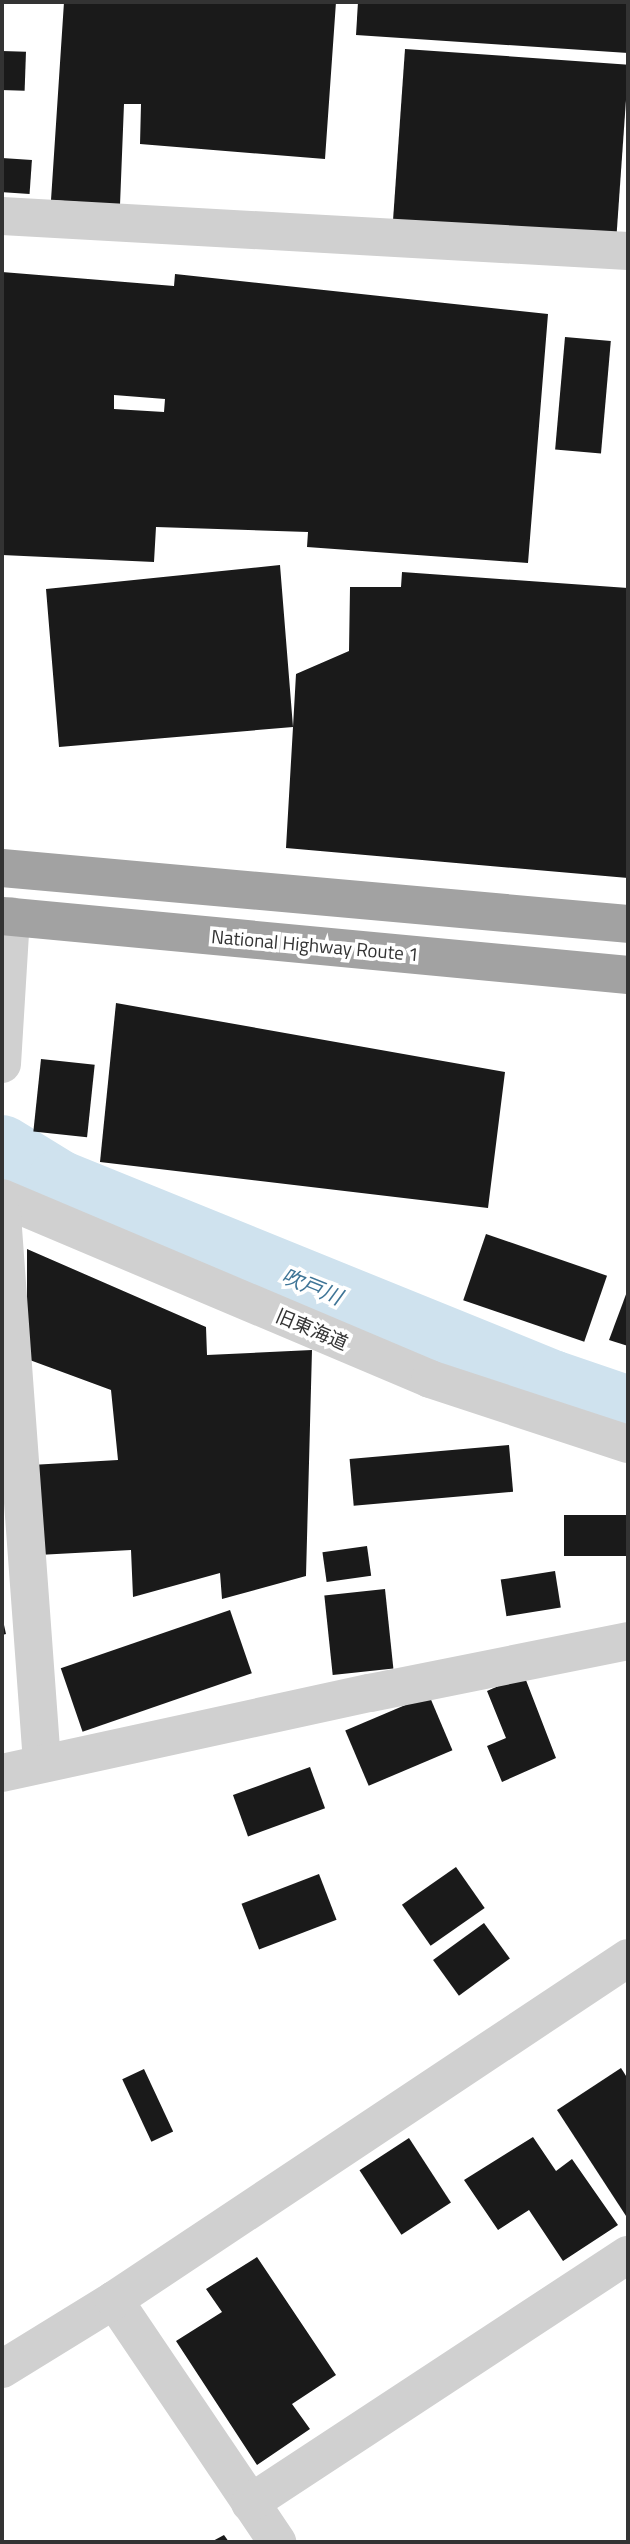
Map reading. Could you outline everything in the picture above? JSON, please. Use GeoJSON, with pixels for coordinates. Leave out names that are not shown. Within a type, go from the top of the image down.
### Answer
{"type":"FeatureCollection","features":[{"type":"Feature","properties":{"kind":"highway"},"geometry":{"type":"LineString","coordinates":[[2,868],[628,924]]}},
{"type":"Feature","properties":{"kind":"highway","name":"National Highway Route 1"},"geometry":{"type":"LineString","coordinates":[[6,916],[628,975]]}},
{"type":"Feature","properties":{"kind":"street"},"geometry":{"type":"LineString","coordinates":[[2,216],[628,251]]}},
{"type":"Feature","properties":{"kind":"street"},"geometry":{"type":"LineString","coordinates":[[2,1064],[6,916]]}},
{"type":"Feature","properties":{"kind":"street","name":"旧東海道"},"geometry":{"type":"LineString","coordinates":[[2,1198],[430,1379],[628,1444]]}},
{"type":"Feature","properties":{"kind":"street"},"geometry":{"type":"LineString","coordinates":[[2,1215],[42,1762]]}},
{"type":"Feature","properties":{"kind":"street"},"geometry":{"type":"LineString","coordinates":[[2,1773],[42,1762],[628,1641]]}},
{"type":"Feature","properties":{"kind":"street"},"geometry":{"type":"LineString","coordinates":[[2,2369],[114,2300],[628,1958]]}},
{"type":"Feature","properties":{"kind":"street"},"geometry":{"type":"LineString","coordinates":[[250,2503],[628,2255]]}},
{"type":"Feature","properties":{"kind":"street"},"geometry":{"type":"LineString","coordinates":[[114,2300],[277,2542]]}},
{"type":"Feature","properties":{"kind":"building"},"geometry":{"type":"Polygon","coordinates":[[[64,2],[336,2],[325,159],[140,144],[141,104],[124,104],[120,205],[51,200],[64,2]]]}},
{"type":"Feature","properties":{"kind":"building"},"geometry":{"type":"Polygon","coordinates":[[[358,2],[628,2],[628,53],[356,35],[358,2]]]}},
{"type":"Feature","properties":{"kind":"building"},"geometry":{"type":"Polygon","coordinates":[[[405,49],[628,65],[616,237],[393,222],[405,49]]]}},
{"type":"Feature","properties":{"kind":"building"},"geometry":{"type":"Polygon","coordinates":[[[2,51],[26,52],[25,91],[2,90],[2,51]]]}},
{"type":"Feature","properties":{"kind":"building"},"geometry":{"type":"Polygon","coordinates":[[[2,158],[32,160],[30,194],[2,192],[2,158]]]}},
{"type":"Feature","properties":{"kind":"building"},"geometry":{"type":"Polygon","coordinates":[[[2,272],[174,286],[175,274],[548,314],[528,563],[307,547],[308,532],[156,527],[154,562],[2,555],[2,272]],[[114,395],[114,409],[164,412],[165,399],[114,395]]]}},
{"type":"Feature","properties":{"kind":"building"},"geometry":{"type":"Polygon","coordinates":[[[565,337],[611,341],[601,454],[555,450],[565,337]]]}},
{"type":"Feature","properties":{"kind":"building"},"geometry":{"type":"Polygon","coordinates":[[[280,565],[293,727],[59,747],[46,589],[280,565]]]}},
{"type":"Feature","properties":{"kind":"building"},"geometry":{"type":"Polygon","coordinates":[[[402,572],[628,588],[628,878],[286,848],[296,674],[349,651],[350,587],[401,587],[402,572]]]}},
{"type":"Feature","properties":{"kind":"building"},"geometry":{"type":"Polygon","coordinates":[[[116,1003],[505,1072],[488,1208],[100,1162],[116,1003]]]}},
{"type":"Feature","properties":{"kind":"building"},"geometry":{"type":"Polygon","coordinates":[[[41,1059],[95,1065],[87,1137],[33,1132],[41,1059]]]}},
{"type":"Feature","properties":{"kind":"building"},"geometry":{"type":"Polygon","coordinates":[[[486,1234],[607,1276],[584,1342],[463,1300],[486,1234]]]}},
{"type":"Feature","properties":{"kind":"building"},"geometry":{"type":"Polygon","coordinates":[[[27,1249],[206,1327],[207,1355],[312,1350],[306,1576],[222,1599],[220,1573],[133,1597],[131,1550],[38,1555],[31,1465],[118,1460],[111,1390],[27,1359],[27,1249]]]}},
{"type":"Feature","properties":{"kind":"building"},"geometry":{"type":"Polygon","coordinates":[[[628,1289],[628,1346],[609,1340],[628,1289]]]}},
{"type":"Feature","properties":{"kind":"building"},"geometry":{"type":"Polygon","coordinates":[[[509,1445],[513,1492],[354,1506],[350,1459],[509,1445]]]}},
{"type":"Feature","properties":{"kind":"building"},"geometry":{"type":"Polygon","coordinates":[[[564,1515],[628,1515],[628,1556],[564,1556],[564,1515]]]}},
{"type":"Feature","properties":{"kind":"building"},"geometry":{"type":"Polygon","coordinates":[[[367,1546],[371,1576],[327,1582],[322,1552],[367,1546]]]}},
{"type":"Feature","properties":{"kind":"building"},"geometry":{"type":"Polygon","coordinates":[[[555,1571],[561,1608],[506,1616],[501,1580],[555,1571]]]}},
{"type":"Feature","properties":{"kind":"building"},"geometry":{"type":"Polygon","coordinates":[[[385,1589],[393,1669],[333,1675],[324,1595],[385,1589]]]}},
{"type":"Feature","properties":{"kind":"building"},"geometry":{"type":"Polygon","coordinates":[[[230,1610],[252,1673],[83,1732],[61,1668],[230,1610]]]}},
{"type":"Feature","properties":{"kind":"building"},"geometry":{"type":"Polygon","coordinates":[[[2,1616],[6,1634],[2,1635],[2,1616]]]}},
{"type":"Feature","properties":{"kind":"building"},"geometry":{"type":"Polygon","coordinates":[[[524,1675],[556,1758],[502,1782],[487,1746],[506,1738],[487,1691],[524,1675]]]}},
{"type":"Feature","properties":{"kind":"building"},"geometry":{"type":"Polygon","coordinates":[[[429,1695],[452,1750],[369,1786],[345,1731],[429,1695]]]}},
{"type":"Feature","properties":{"kind":"building"},"geometry":{"type":"Polygon","coordinates":[[[310,1767],[325,1808],[248,1836],[233,1795],[310,1767]]]}},
{"type":"Feature","properties":{"kind":"building"},"geometry":{"type":"Polygon","coordinates":[[[456,1867],[485,1908],[431,1946],[402,1905],[456,1867]]]}},
{"type":"Feature","properties":{"kind":"building"},"geometry":{"type":"Polygon","coordinates":[[[319,1874],[337,1920],[259,1949],[242,1904],[319,1874]]]}},
{"type":"Feature","properties":{"kind":"building"},"geometry":{"type":"Polygon","coordinates":[[[484,1923],[510,1959],[459,1996],[433,1960],[484,1923]]]}},
{"type":"Feature","properties":{"kind":"building"},"geometry":{"type":"Polygon","coordinates":[[[621,2068],[628,2079],[628,2219],[557,2110],[621,2068]]]}},
{"type":"Feature","properties":{"kind":"building"},"geometry":{"type":"Polygon","coordinates":[[[144,2069],[173,2132],[151,2142],[122,2079],[144,2069]]]}},
{"type":"Feature","properties":{"kind":"building"},"geometry":{"type":"Polygon","coordinates":[[[533,2137],[556,2171],[572,2159],[618,2225],[563,2261],[529,2210],[498,2230],[464,2180],[533,2137]]]}},
{"type":"Feature","properties":{"kind":"building"},"geometry":{"type":"Polygon","coordinates":[[[409,2138],[451,2203],[401,2235],[360,2170],[409,2138]]]}},
{"type":"Feature","properties":{"kind":"building"},"geometry":{"type":"Polygon","coordinates":[[[257,2257],[336,2375],[292,2404],[310,2429],[257,2465],[176,2341],[222,2312],[206,2289],[257,2257]]]}},
{"type":"Feature","properties":{"kind":"building"},"geometry":{"type":"Polygon","coordinates":[[[224,2535],[229,2542],[211,2542],[224,2535]]]}},
{"type":"Feature","properties":{"kind":"waterway","name":"吹戸川"},"geometry":{"type":"LineString","coordinates":[[2,1148],[59,1183],[552,1383],[628,1409]]}}]}
